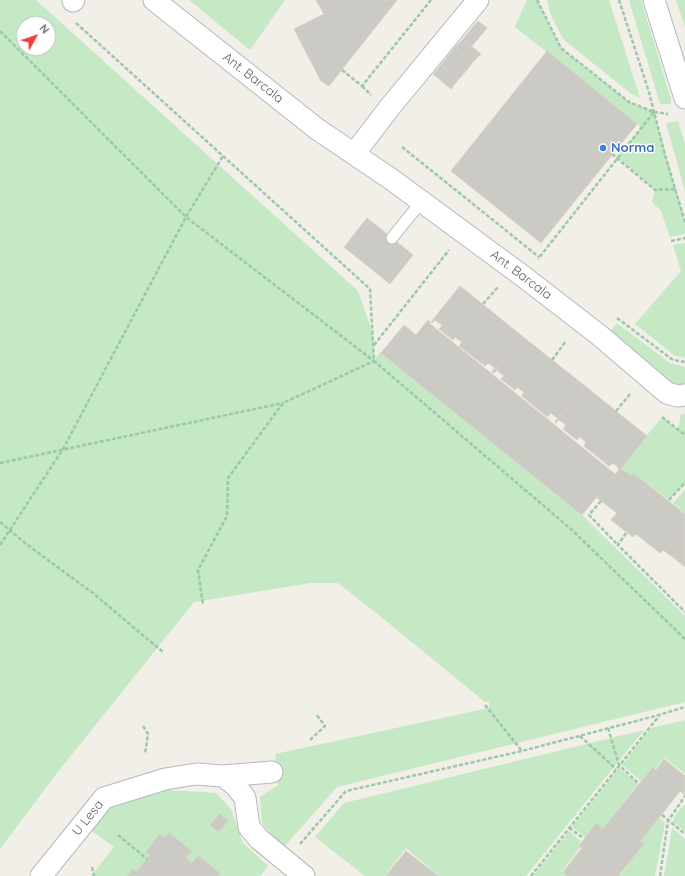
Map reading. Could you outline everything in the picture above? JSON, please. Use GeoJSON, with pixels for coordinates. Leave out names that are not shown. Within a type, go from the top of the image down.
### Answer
{"type":"FeatureCollection","features":[{"type":"Feature","properties":{"kind":"street","name":"Ant. Barcala"},"geometry":{"type":"LineString","coordinates":[[154,0],[317,129],[391,179],[524,277],[599,335],[667,393],[678,396],[685,395]]}},
{"type":"Feature","properties":{"kind":"street"},"geometry":{"type":"LineString","coordinates":[[354,154],[395,101],[478,0]]}},
{"type":"Feature","properties":{"kind":"street"},"geometry":{"type":"LineString","coordinates":[[654,0],[685,98]]}},
{"type":"Feature","properties":{"kind":"street"},"geometry":{"type":"LineString","coordinates":[[223,776],[272,772]]}},
{"type":"Feature","properties":{"kind":"street","name":"U Lesa"},"geometry":{"type":"LineString","coordinates":[[41,876],[104,798],[165,779],[196,774],[223,776]]}},
{"type":"Feature","properties":{"kind":"street"},"geometry":{"type":"LineString","coordinates":[[223,776],[236,786],[245,798],[249,827],[259,839],[304,876]]}},
{"type":"Feature","properties":{"kind":"lane"},"geometry":{"type":"LineString","coordinates":[[392,238],[421,202]]}},
{"type":"Feature","properties":{"kind":"path"},"geometry":{"type":"LineString","coordinates":[[342,70],[362,86],[431,0]]}},
{"type":"Feature","properties":{"kind":"path"},"geometry":{"type":"LineString","coordinates":[[537,0],[561,48],[629,102],[654,112],[672,114]]}},
{"type":"Feature","properties":{"kind":"path"},"geometry":{"type":"LineString","coordinates":[[619,0],[649,92],[685,222]]}},
{"type":"Feature","properties":{"kind":"path"},"geometry":{"type":"LineString","coordinates":[[74,8],[223,156],[370,289],[374,360]]}},
{"type":"Feature","properties":{"kind":"path"},"geometry":{"type":"LineString","coordinates":[[0,31],[186,217],[374,360],[572,530],[685,639]]}},
{"type":"Feature","properties":{"kind":"path"},"geometry":{"type":"LineString","coordinates":[[536,262],[617,157],[654,112]]}},
{"type":"Feature","properties":{"kind":"path"},"geometry":{"type":"LineString","coordinates":[[402,147],[545,262]]}},
{"type":"Feature","properties":{"kind":"path"},"geometry":{"type":"LineString","coordinates":[[612,154],[655,190],[675,189]]}},
{"type":"Feature","properties":{"kind":"path"},"geometry":{"type":"LineString","coordinates":[[0,545],[63,449],[186,217],[223,156]]}},
{"type":"Feature","properties":{"kind":"path"},"geometry":{"type":"LineString","coordinates":[[671,240],[685,238]]}},
{"type":"Feature","properties":{"kind":"path"},"geometry":{"type":"LineString","coordinates":[[374,346],[450,248]]}},
{"type":"Feature","properties":{"kind":"path"},"geometry":{"type":"LineString","coordinates":[[483,304],[498,287]]}},
{"type":"Feature","properties":{"kind":"path"},"geometry":{"type":"LineString","coordinates":[[614,316],[673,360],[685,362]]}},
{"type":"Feature","properties":{"kind":"path"},"geometry":{"type":"LineString","coordinates":[[552,360],[566,341]]}},
{"type":"Feature","properties":{"kind":"path"},"geometry":{"type":"LineString","coordinates":[[0,463],[283,403],[374,360]]}},
{"type":"Feature","properties":{"kind":"path"},"geometry":{"type":"LineString","coordinates":[[616,411],[631,392]]}},
{"type":"Feature","properties":{"kind":"path"},"geometry":{"type":"LineString","coordinates":[[204,604],[198,570],[227,516],[228,478],[283,403]]}},
{"type":"Feature","properties":{"kind":"path"},"geometry":{"type":"LineString","coordinates":[[669,500],[685,483]]}},
{"type":"Feature","properties":{"kind":"path"},"geometry":{"type":"LineString","coordinates":[[601,501],[588,515],[685,612]]}},
{"type":"Feature","properties":{"kind":"path"},"geometry":{"type":"LineString","coordinates":[[0,522],[94,594],[163,652]]}},
{"type":"Feature","properties":{"kind":"path"},"geometry":{"type":"LineString","coordinates":[[618,544],[626,533]]}},
{"type":"Feature","properties":{"kind":"path"},"geometry":{"type":"LineString","coordinates":[[485,705],[522,751]]}},
{"type":"Feature","properties":{"kind":"path"},"geometry":{"type":"LineString","coordinates":[[296,847],[346,791],[522,751],[685,707]]}},
{"type":"Feature","properties":{"kind":"path"},"geometry":{"type":"LineString","coordinates":[[310,740],[325,726],[316,714]]}},
{"type":"Feature","properties":{"kind":"path"},"geometry":{"type":"LineString","coordinates":[[530,876],[659,715]]}},
{"type":"Feature","properties":{"kind":"path"},"geometry":{"type":"LineString","coordinates":[[143,726],[148,734],[145,754]]}},
{"type":"Feature","properties":{"kind":"path"},"geometry":{"type":"LineString","coordinates":[[608,728],[619,765],[638,784]]}},
{"type":"Feature","properties":{"kind":"path"},"geometry":{"type":"LineString","coordinates":[[580,736],[616,769]]}},
{"type":"Feature","properties":{"kind":"path"},"geometry":{"type":"LineString","coordinates":[[660,876],[668,821],[685,796]]}},
{"type":"Feature","properties":{"kind":"path"},"geometry":{"type":"LineString","coordinates":[[662,815],[685,834]]}},
{"type":"Feature","properties":{"kind":"path"},"geometry":{"type":"LineString","coordinates":[[569,828],[583,838]]}},
{"type":"Feature","properties":{"kind":"path"},"geometry":{"type":"LineString","coordinates":[[118,835],[147,858]]}},
{"type":"Feature","properties":{"kind":"path"},"geometry":{"type":"LineString","coordinates":[[92,867],[94,876]]}},
{"type":"Feature","properties":{"kind":"green space"},"geometry":{"type":"Polygon","coordinates":[[[0,0],[36,0],[54,16],[16,16],[16,56],[56,56],[56,18],[358,291],[373,334],[374,360],[380,352],[582,515],[685,616],[685,702],[337,787],[284,847],[262,824],[260,797],[278,785],[275,754],[489,708],[489,702],[485,702],[338,583],[311,583],[194,602],[57,773],[0,849],[0,0]]]}},
{"type":"Feature","properties":{"kind":"green space"},"geometry":{"type":"Polygon","coordinates":[[[189,0],[285,0],[250,50],[189,0]]]}},
{"type":"Feature","properties":{"kind":"green space"},"geometry":{"type":"Polygon","coordinates":[[[527,0],[537,0],[561,48],[629,102],[654,112],[685,222],[685,234],[670,237],[661,211],[652,202],[655,189],[617,157],[641,127],[515,27],[527,0]]]}},
{"type":"Feature","properties":{"kind":"green space"},"geometry":{"type":"Polygon","coordinates":[[[547,0],[609,0],[640,98],[630,93],[563,39],[550,13],[547,0]]]}},
{"type":"Feature","properties":{"kind":"green space"},"geometry":{"type":"Polygon","coordinates":[[[629,0],[641,0],[671,99],[671,104],[660,104],[629,0]]]}},
{"type":"Feature","properties":{"kind":"green space"},"geometry":{"type":"Polygon","coordinates":[[[676,0],[685,0],[685,27],[676,0]]]}},
{"type":"Feature","properties":{"kind":"green space"},"geometry":{"type":"Polygon","coordinates":[[[678,121],[685,144],[685,191],[666,123],[678,121]]]}},
{"type":"Feature","properties":{"kind":"green space"},"geometry":{"type":"Polygon","coordinates":[[[685,243],[685,358],[674,355],[635,324],[681,271],[673,245],[685,243]]]}},
{"type":"Feature","properties":{"kind":"green space"},"geometry":{"type":"Polygon","coordinates":[[[617,323],[670,363],[685,367],[685,384],[676,385],[664,380],[608,334],[617,323]]]}},
{"type":"Feature","properties":{"kind":"green space"},"geometry":{"type":"Polygon","coordinates":[[[681,414],[685,414],[685,483],[669,500],[633,473],[631,476],[621,467],[662,417],[678,430],[681,414]]]}},
{"type":"Feature","properties":{"kind":"green space"},"geometry":{"type":"Polygon","coordinates":[[[685,490],[685,513],[673,503],[685,490]]]}},
{"type":"Feature","properties":{"kind":"green space"},"geometry":{"type":"Polygon","coordinates":[[[685,720],[685,774],[664,757],[656,768],[653,767],[641,781],[622,765],[651,728],[685,720]]]}},
{"type":"Feature","properties":{"kind":"green space"},"geometry":{"type":"Polygon","coordinates":[[[644,730],[526,876],[439,876],[406,848],[385,876],[365,876],[315,837],[344,803],[644,730]]]}},
{"type":"Feature","properties":{"kind":"green space"},"geometry":{"type":"Polygon","coordinates":[[[619,768],[638,784],[603,829],[596,824],[585,837],[572,827],[619,768]]]}},
{"type":"Feature","properties":{"kind":"green space"},"geometry":{"type":"Polygon","coordinates":[[[153,789],[216,793],[231,809],[243,843],[268,866],[260,876],[91,876],[114,847],[88,828],[123,798],[153,789]]]}},
{"type":"Feature","properties":{"kind":"green space"},"geometry":{"type":"Polygon","coordinates":[[[685,804],[685,831],[673,822],[675,815],[685,804]]]}},
{"type":"Feature","properties":{"kind":"green space"},"geometry":{"type":"Polygon","coordinates":[[[660,818],[665,823],[655,876],[619,876],[643,845],[640,842],[660,818]]]}},
{"type":"Feature","properties":{"kind":"green space"},"geometry":{"type":"Polygon","coordinates":[[[672,828],[685,839],[685,876],[664,876],[672,828]]]}},
{"type":"Feature","properties":{"kind":"green space"},"geometry":{"type":"Polygon","coordinates":[[[569,831],[581,841],[579,845],[580,848],[562,871],[567,875],[533,876],[569,831]]]}},
{"type":"Feature","properties":{"kind":"building"},"geometry":{"type":"Polygon","coordinates":[[[316,0],[397,0],[329,86],[321,81],[294,29],[324,14],[316,0]]]}},
{"type":"Feature","properties":{"kind":"building"},"geometry":{"type":"Polygon","coordinates":[[[478,21],[487,28],[472,46],[463,39],[478,21]]]}},
{"type":"Feature","properties":{"kind":"building"},"geometry":{"type":"Polygon","coordinates":[[[463,39],[481,54],[473,62],[455,47],[463,39]]]}},
{"type":"Feature","properties":{"kind":"building"},"geometry":{"type":"Polygon","coordinates":[[[455,47],[473,62],[466,71],[448,56],[455,47]]]}},
{"type":"Feature","properties":{"kind":"building"},"geometry":{"type":"Polygon","coordinates":[[[547,51],[637,124],[541,243],[451,171],[547,51]]]}},
{"type":"Feature","properties":{"kind":"building"},"geometry":{"type":"Polygon","coordinates":[[[448,56],[466,71],[458,80],[441,65],[448,56]]]}},
{"type":"Feature","properties":{"kind":"building"},"geometry":{"type":"Polygon","coordinates":[[[441,65],[458,80],[451,89],[433,74],[441,65]]]}},
{"type":"Feature","properties":{"kind":"building"},"geometry":{"type":"Polygon","coordinates":[[[367,218],[413,255],[390,284],[344,247],[367,218]]]}},
{"type":"Feature","properties":{"kind":"building"},"geometry":{"type":"Polygon","coordinates":[[[460,286],[522,336],[493,373],[492,372],[495,368],[488,363],[485,366],[459,346],[462,342],[455,337],[453,340],[439,329],[442,325],[435,320],[432,323],[431,322],[460,286]]]}},
{"type":"Feature","properties":{"kind":"building"},"geometry":{"type":"Polygon","coordinates":[[[428,320],[430,322],[429,323],[615,474],[582,515],[381,353],[404,325],[416,335],[428,320]]]}},
{"type":"Feature","properties":{"kind":"building"},"geometry":{"type":"Polygon","coordinates":[[[522,336],[585,386],[555,423],[557,418],[551,413],[547,417],[522,396],[524,392],[517,387],[515,390],[501,379],[504,376],[497,370],[493,373],[522,336]]]}},
{"type":"Feature","properties":{"kind":"building"},"geometry":{"type":"Polygon","coordinates":[[[585,386],[647,436],[617,473],[619,468],[613,463],[609,466],[584,446],[586,442],[580,437],[577,440],[563,429],[566,425],[559,420],[555,423],[585,386]]]}},
{"type":"Feature","properties":{"kind":"building"},"geometry":{"type":"Polygon","coordinates":[[[621,468],[631,476],[633,473],[685,514],[685,543],[673,557],[663,550],[660,553],[636,534],[633,537],[611,520],[617,513],[596,497],[621,468]]]}},
{"type":"Feature","properties":{"kind":"building"},"geometry":{"type":"Polygon","coordinates":[[[685,543],[685,567],[673,557],[685,543]]]}},
{"type":"Feature","properties":{"kind":"building"},"geometry":{"type":"Polygon","coordinates":[[[664,759],[685,776],[685,795],[680,791],[648,832],[619,809],[653,767],[656,770],[664,759]]]}},
{"type":"Feature","properties":{"kind":"building"},"geometry":{"type":"Polygon","coordinates":[[[619,809],[648,832],[640,842],[644,844],[618,876],[566,876],[567,875],[563,872],[582,848],[579,846],[596,823],[603,829],[619,809]]]}},
{"type":"Feature","properties":{"kind":"building"},"geometry":{"type":"Polygon","coordinates":[[[220,814],[228,821],[219,832],[210,825],[220,814]]]}},
{"type":"Feature","properties":{"kind":"building"},"geometry":{"type":"Polygon","coordinates":[[[169,833],[192,851],[186,858],[192,863],[198,856],[220,873],[218,876],[127,876],[133,869],[136,872],[147,859],[150,855],[146,852],[160,834],[165,838],[169,833]]]}},
{"type":"Feature","properties":{"kind":"building"},"geometry":{"type":"Polygon","coordinates":[[[406,851],[438,876],[386,876],[406,851]]]}},
{"type":"Feature","properties":{"kind":"place","name":"Norma"},"geometry":{"type":"Point","coordinates":[603,148]}}]}
